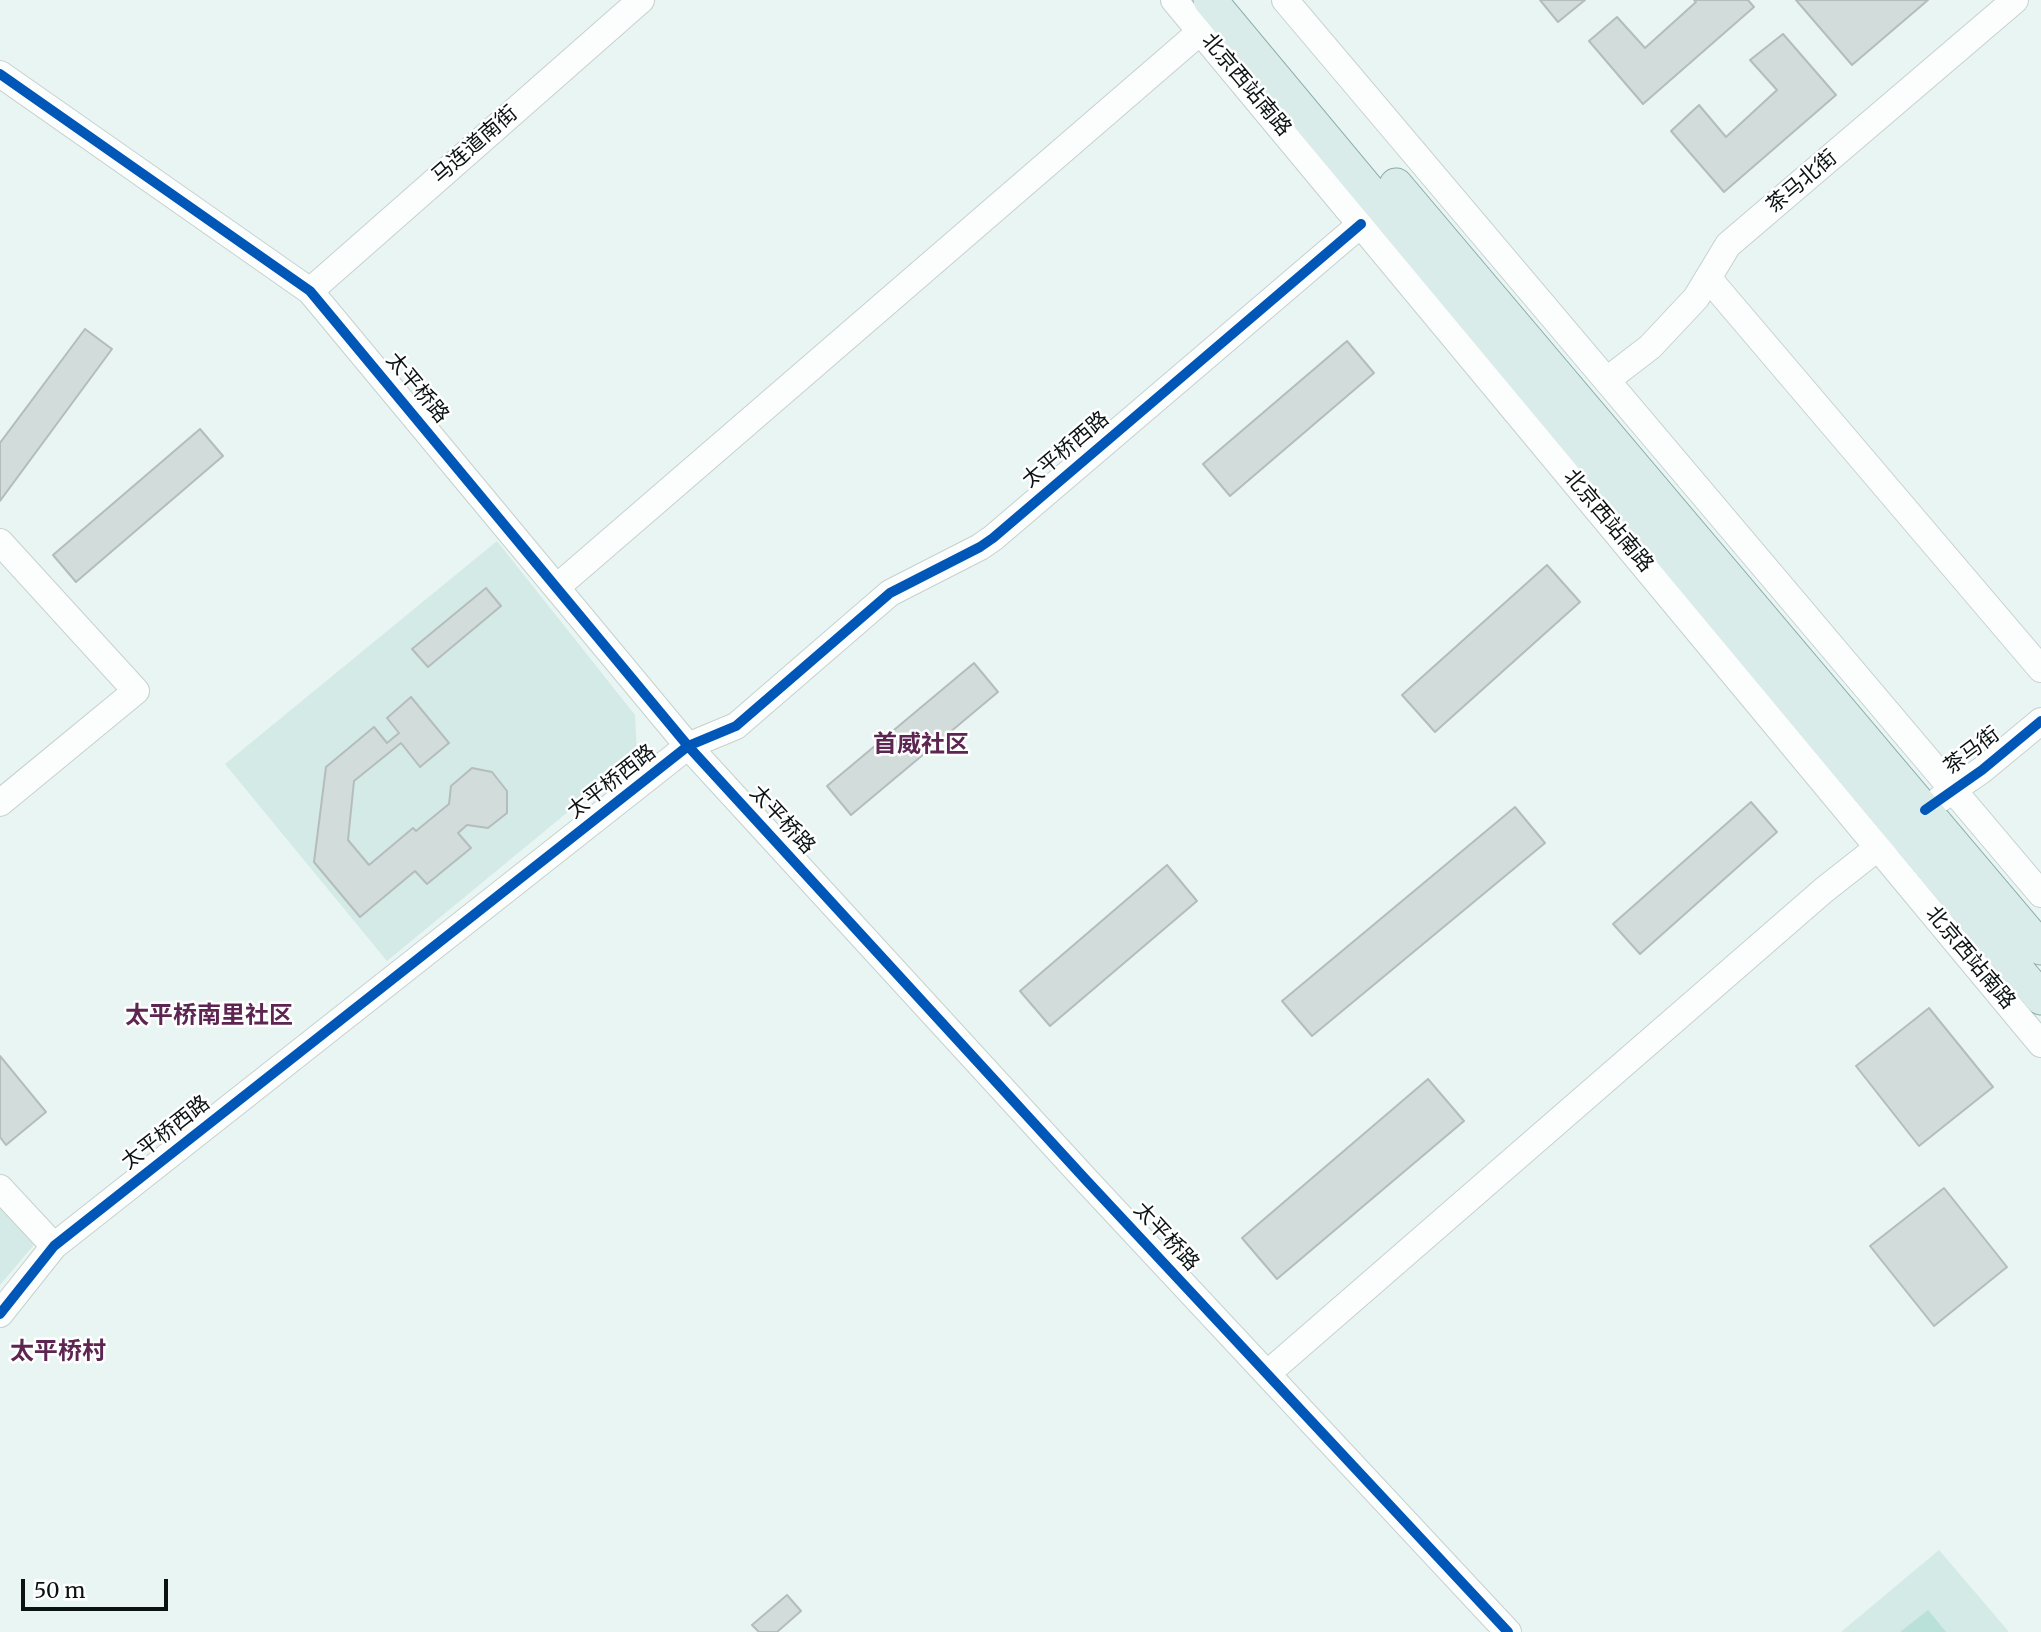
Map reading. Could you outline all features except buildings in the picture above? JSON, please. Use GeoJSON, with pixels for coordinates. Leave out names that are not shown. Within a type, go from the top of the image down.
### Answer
{"type":"FeatureCollection","features":[{"type":"Feature","properties":{"kind":"main road","name":"北京西站南路"},"geometry":{"type":"LineString","coordinates":[[1210,0],[2041,998]]}},
{"type":"Feature","properties":{"kind":"main road","name":"北京西站南路"},"geometry":{"type":"LineString","coordinates":[[1240,0],[1901,829],[2041,948]]}},
{"type":"Feature","properties":{"kind":"street","name":"马连道南街"},"geometry":{"type":"LineString","coordinates":[[310,291],[640,0]]}},
{"type":"Feature","properties":{"kind":"street","name":"北京西站南路"},"geometry":{"type":"LineString","coordinates":[[1174,0],[1362,224],[1901,829],[2041,1044]]}},
{"type":"Feature","properties":{"kind":"street"},"geometry":{"type":"LineString","coordinates":[[1285,0],[2041,894]]}},
{"type":"Feature","properties":{"kind":"street","name":"茶马北街"},"geometry":{"type":"LineString","coordinates":[[1607,380],[1650,347],[1696,298],[1728,245],[2015,0]]}},
{"type":"Feature","properties":{"kind":"street"},"geometry":{"type":"LineString","coordinates":[[558,587],[1200,31]]}},
{"type":"Feature","properties":{"kind":"street","name":"太平桥路"},"geometry":{"type":"LineString","coordinates":[[0,74],[310,291],[688,746],[1086,1180],[1508,1632]]}},
{"type":"Feature","properties":{"kind":"street","name":"太平桥西路"},"geometry":{"type":"LineString","coordinates":[[0,1314],[54,1246],[688,746],[736,726],[890,593],[993,538],[1362,224]]}},
{"type":"Feature","properties":{"kind":"street"},"geometry":{"type":"LineString","coordinates":[[1709,279],[2041,669]]}},
{"type":"Feature","properties":{"kind":"street"},"geometry":{"type":"LineString","coordinates":[[0,542],[136,691],[0,803]]}},
{"type":"Feature","properties":{"kind":"street","name":"茶马街"},"geometry":{"type":"LineString","coordinates":[[1268,1373],[1824,890],[1982,770],[2041,721]]}},
{"type":"Feature","properties":{"kind":"street"},"geometry":{"type":"LineString","coordinates":[[0,1188],[54,1246]]}},
{"type":"Feature","properties":{"kind":"shaded area"},"geometry":{"type":"Polygon","coordinates":[[[497,541],[635,715],[637,755],[387,961],[225,764],[497,541]]]}},
{"type":"Feature","properties":{"kind":"shaded area"},"geometry":{"type":"Polygon","coordinates":[[[0,1198],[38,1240],[0,1285],[0,1198]]]}},
{"type":"Feature","properties":{"kind":"shaded area"},"geometry":{"type":"Polygon","coordinates":[[[1939,1550],[2009,1632],[1841,1632],[1939,1550]]]}},
{"type":"Feature","properties":{"kind":"shaded area"},"geometry":{"type":"Polygon","coordinates":[[[1928,1610],[1946,1632],[1900,1632],[1928,1610]]]}},
{"type":"Feature","properties":{"kind":"cycle path"},"geometry":{"type":"LineString","coordinates":[[0,74],[310,291],[688,746],[1086,1180],[1508,1632]]}},
{"type":"Feature","properties":{"kind":"cycle path"},"geometry":{"type":"LineString","coordinates":[[0,1314],[54,1246],[688,746],[736,726],[890,593],[993,538],[1361,224]]}},
{"type":"Feature","properties":{"kind":"cycle path"},"geometry":{"type":"LineString","coordinates":[[1925,810],[1982,770],[2041,721]]}},
{"type":"Feature","properties":{"kind":"district","name":"首威社区"},"geometry":{"type":"Point","coordinates":[921,745]}},
{"type":"Feature","properties":{"kind":"district","name":"太平桥南里社区"},"geometry":{"type":"Point","coordinates":[209,1016]}},
{"type":"Feature","properties":{"kind":"district","name":"太平桥村"},"geometry":{"type":"Point","coordinates":[58,1352]}}]}
